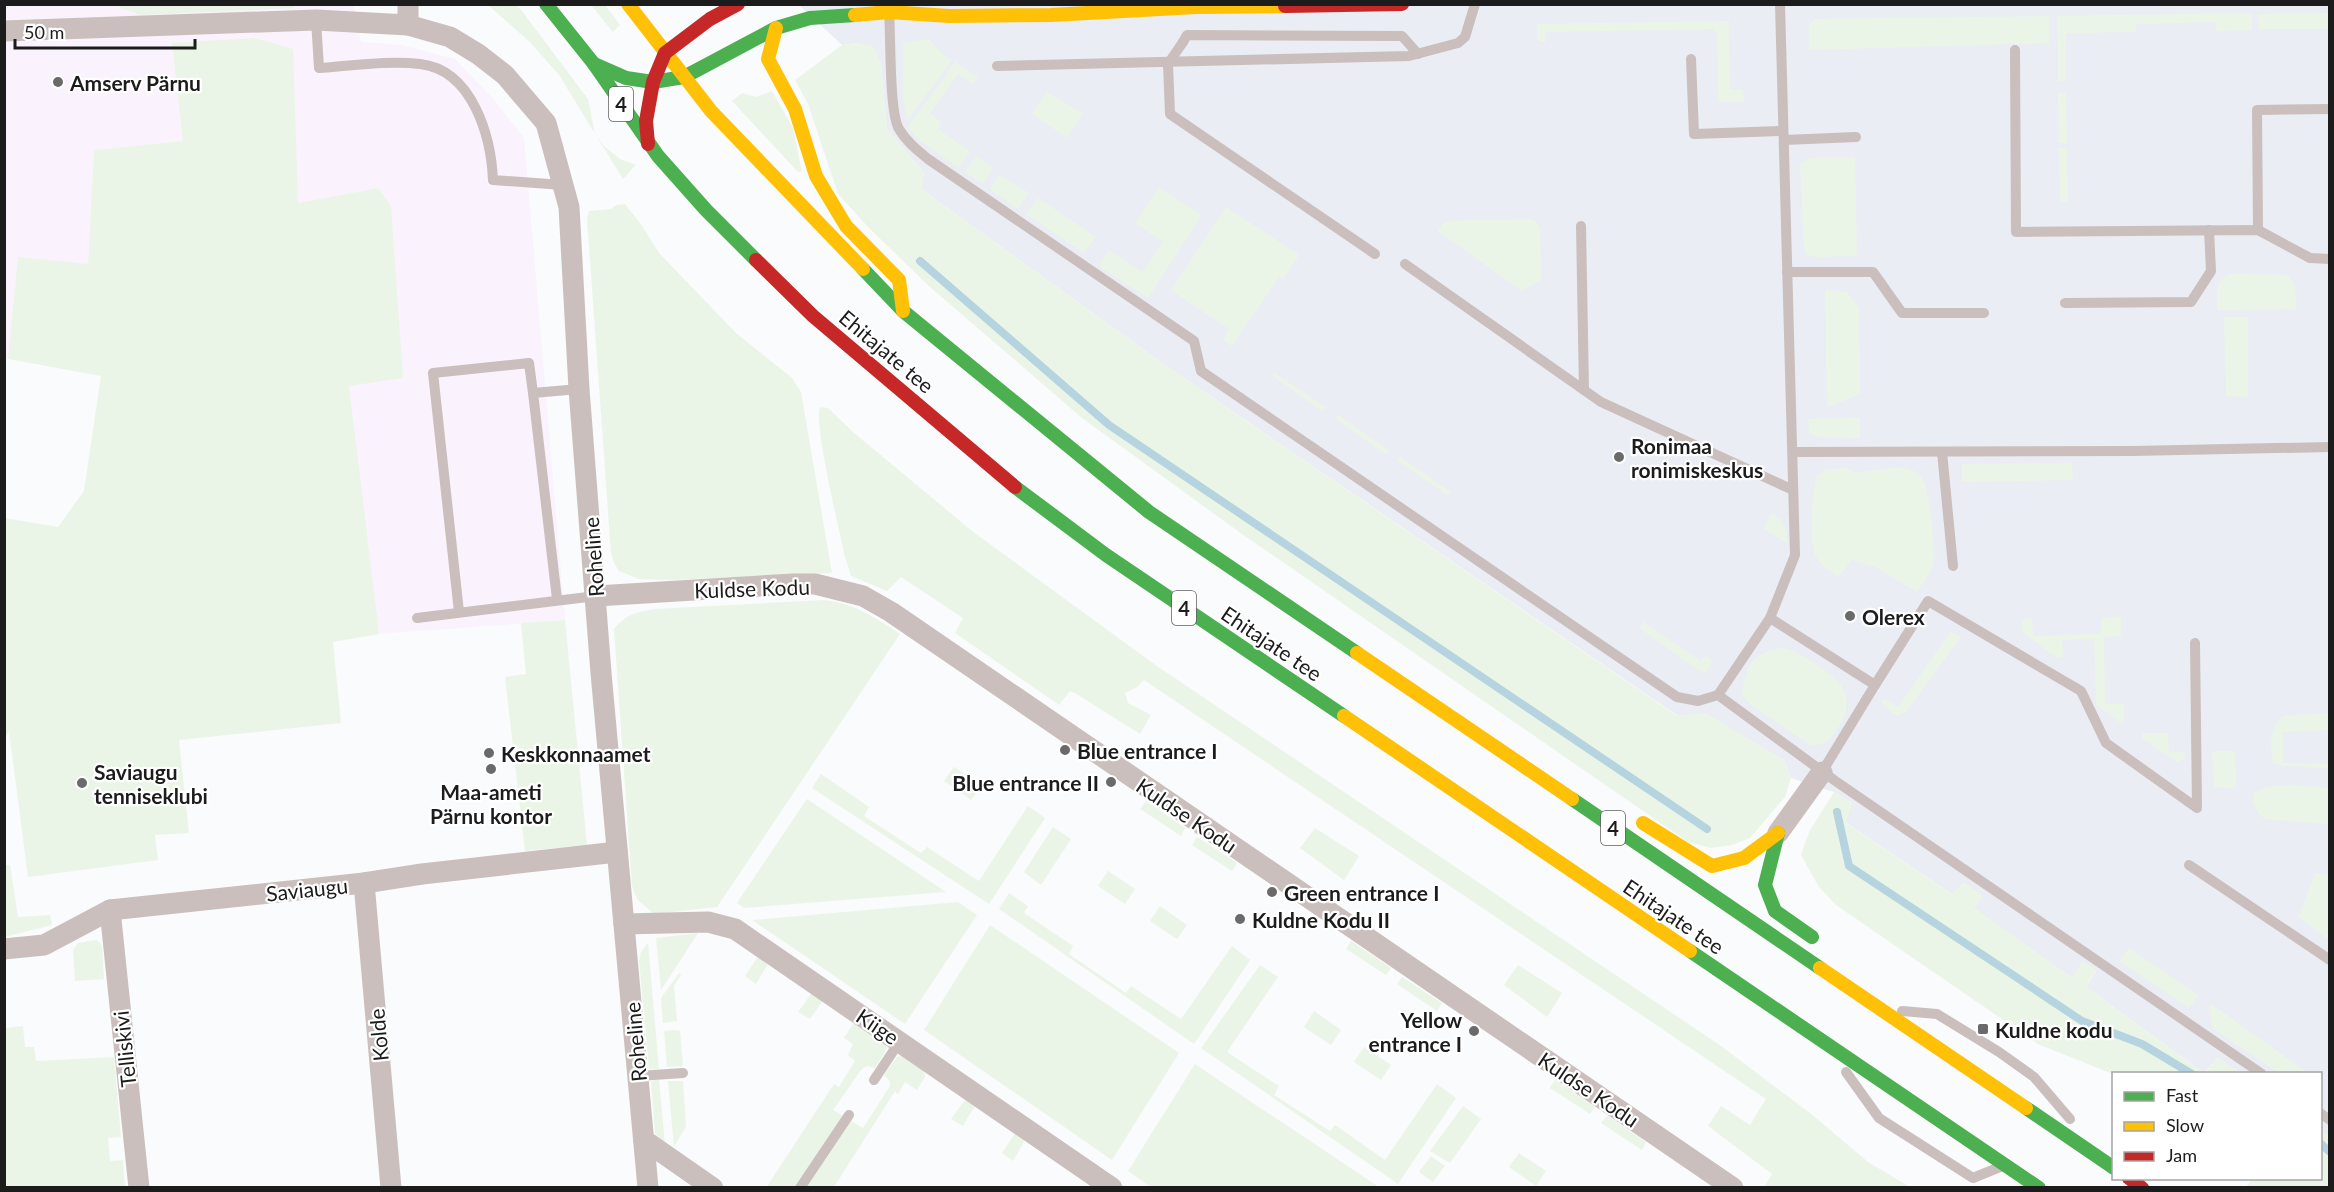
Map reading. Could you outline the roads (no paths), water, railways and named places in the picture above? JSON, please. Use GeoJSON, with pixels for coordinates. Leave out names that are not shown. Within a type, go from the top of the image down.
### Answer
{"type":"FeatureCollection","features":[{"type":"Feature","properties":{"kind":"main road","name":"Ehitajate tee"},"geometry":{"type":"LineString","coordinates":[[546,4],[594,64],[648,144],[706,210],[813,316],[999,475],[1106,555],[2038,1188]]}},
{"type":"Feature","properties":{"kind":"main road","name":"Ehitajate tee"},"geometry":{"type":"LineString","coordinates":[[628,4],[711,111],[903,311],[1149,512],[2112,1166]]}},
{"type":"Feature","properties":{"kind":"main road"},"geometry":{"type":"LineString","coordinates":[[648,144],[646,121],[653,82],[665,53],[710,19],[738,4]]}},
{"type":"Feature","properties":{"kind":"main road"},"geometry":{"type":"LineString","coordinates":[[594,64],[626,78],[653,82],[684,77],[776,28],[810,18],[889,12],[949,10],[1051,15],[1191,6],[1402,4]]}},
{"type":"Feature","properties":{"kind":"main road"},"geometry":{"type":"LineString","coordinates":[[776,28],[768,59],[795,109],[816,176],[846,226],[899,280],[903,311]]}},
{"type":"Feature","properties":{"kind":"main road"},"geometry":{"type":"LineString","coordinates":[[1556,790],[1588,794]]}},
{"type":"Feature","properties":{"kind":"main road"},"geometry":{"type":"LineString","coordinates":[[1628,813],[1712,866],[1744,858],[1778,833]]}},
{"type":"Feature","properties":{"kind":"main road"},"geometry":{"type":"LineString","coordinates":[[1778,833],[1765,885],[1775,911],[1823,945]]}},
{"type":"Feature","properties":{"kind":"main road"},"geometry":{"type":"LineString","coordinates":[[1900,999],[2070,1119],[2112,1165]]}},
{"type":"Feature","properties":{"kind":"main road"},"geometry":{"type":"LineString","coordinates":[[2008,1167],[2027,1188]]}},
{"type":"Feature","properties":{"kind":"street","name":"Roheline"},"geometry":{"type":"LineString","coordinates":[[4,31],[408,15],[478,54],[506,75],[546,123],[569,207],[579,388],[601,673],[648,1188]]}},
{"type":"Feature","properties":{"kind":"street","name":"Kuldse Kodu"},"geometry":{"type":"LineString","coordinates":[[596,596],[793,584],[815,584],[863,596],[891,612],[1733,1188]]}},
{"type":"Feature","properties":{"kind":"street"},"geometry":{"type":"LineString","coordinates":[[1778,833],[1822,772]]}},
{"type":"Feature","properties":{"kind":"street","name":"Saviaugu"},"geometry":{"type":"LineString","coordinates":[[4,949],[44,945],[110,910],[364,883],[422,874],[617,852]]}},
{"type":"Feature","properties":{"kind":"street","name":"Kolde"},"geometry":{"type":"LineString","coordinates":[[364,883],[392,1188]]}},
{"type":"Feature","properties":{"kind":"street","name":"Telliskivi"},"geometry":{"type":"LineString","coordinates":[[110,910],[139,1188]]}},
{"type":"Feature","properties":{"kind":"street","name":"Kiige"},"geometry":{"type":"LineString","coordinates":[[624,924],[708,922],[735,929],[1112,1188]]}},
{"type":"Feature","properties":{"kind":"street"},"geometry":{"type":"LineString","coordinates":[[644,1140],[713,1188]]}},
{"type":"Feature","properties":{"kind":"lane"},"geometry":{"type":"LineString","coordinates":[[997,66],[1408,56],[1458,44],[1465,37],[1475,4]]}},
{"type":"Feature","properties":{"kind":"lane"},"geometry":{"type":"LineString","coordinates":[[889,12],[897,127],[927,159],[1194,341],[1201,371],[1677,697],[1698,701],[1718,694],[1770,618],[1795,555],[1780,4]]}},
{"type":"Feature","properties":{"kind":"lane"},"geometry":{"type":"LineString","coordinates":[[316,20],[319,68],[422,64],[441,71],[461,86],[481,117],[489,142],[493,180],[563,185]]}},
{"type":"Feature","properties":{"kind":"lane"},"geometry":{"type":"LineString","coordinates":[[1375,254],[1170,114],[1168,64],[1187,34],[1402,36],[1418,54]]}},
{"type":"Feature","properties":{"kind":"lane"},"geometry":{"type":"LineString","coordinates":[[2015,50],[2016,232],[2258,230],[2310,258],[2330,259]]}},
{"type":"Feature","properties":{"kind":"lane"},"geometry":{"type":"LineString","coordinates":[[1691,59],[1694,134],[1856,137]]}},
{"type":"Feature","properties":{"kind":"lane"},"geometry":{"type":"LineString","coordinates":[[2258,230],[2257,110],[2330,109]]}},
{"type":"Feature","properties":{"kind":"lane"},"geometry":{"type":"LineString","coordinates":[[1581,226],[1584,390]]}},
{"type":"Feature","properties":{"kind":"lane"},"geometry":{"type":"LineString","coordinates":[[2065,303],[2191,302],[2211,272],[2209,230]]}},
{"type":"Feature","properties":{"kind":"lane"},"geometry":{"type":"LineString","coordinates":[[1405,264],[1600,402],[1793,490]]}},
{"type":"Feature","properties":{"kind":"lane"},"geometry":{"type":"LineString","coordinates":[[1787,272],[1873,272],[1902,313],[1984,313]]}},
{"type":"Feature","properties":{"kind":"lane"},"geometry":{"type":"LineString","coordinates":[[459,612],[433,373],[529,363],[557,599]]}},
{"type":"Feature","properties":{"kind":"lane"},"geometry":{"type":"LineString","coordinates":[[533,393],[579,388]]}},
{"type":"Feature","properties":{"kind":"lane"},"geometry":{"type":"LineString","coordinates":[[1793,452],[2330,447]]}},
{"type":"Feature","properties":{"kind":"lane"},"geometry":{"type":"LineString","coordinates":[[1942,452],[1953,566]]}},
{"type":"Feature","properties":{"kind":"lane"},"geometry":{"type":"LineString","coordinates":[[417,618],[596,596]]}},
{"type":"Feature","properties":{"kind":"lane"},"geometry":{"type":"LineString","coordinates":[[1822,772],[1928,601],[2081,691],[2106,743],[2197,808],[2195,643]]}},
{"type":"Feature","properties":{"kind":"lane"},"geometry":{"type":"LineString","coordinates":[[1770,618],[1875,685]]}},
{"type":"Feature","properties":{"kind":"lane"},"geometry":{"type":"LineString","coordinates":[[1718,694],[1822,772],[2259,1072]]}},
{"type":"Feature","properties":{"kind":"lane"},"geometry":{"type":"LineString","coordinates":[[2189,865],[2330,960]]}},
{"type":"Feature","properties":{"kind":"lane"},"geometry":{"type":"LineString","coordinates":[[1879,1009],[1919,1012]]}},
{"type":"Feature","properties":{"kind":"lane"},"geometry":{"type":"LineString","coordinates":[[874,1080],[900,1041]]}},
{"type":"Feature","properties":{"kind":"lane"},"geometry":{"type":"LineString","coordinates":[[1829,1047],[1879,1118],[1973,1178],[2008,1167]]}},
{"type":"Feature","properties":{"kind":"lane"},"geometry":{"type":"LineString","coordinates":[[638,1076],[683,1073]]}},
{"type":"Feature","properties":{"kind":"lane"},"geometry":{"type":"LineString","coordinates":[[800,1188],[849,1115]]}},
{"type":"Feature","properties":{"kind":"waterway"},"geometry":{"type":"LineString","coordinates":[[920,261],[1109,425],[1707,829]]}},
{"type":"Feature","properties":{"kind":"waterway"},"geometry":{"type":"LineString","coordinates":[[1837,812],[1849,866],[2082,1021],[2142,1044],[2189,1072]]}},
{"type":"Feature","properties":{"kind":"waterway"},"geometry":{"type":"LineString","coordinates":[[2322,1145],[2330,1152]]}},
{"type":"Feature","properties":{"kind":"place","name":"Amserv Pärnu"},"geometry":{"type":"Point","coordinates":[58,82]}},
{"type":"Feature","properties":{"kind":"place","name":"Ronimaa ronimiskeskus"},"geometry":{"type":"Point","coordinates":[1619,457]}},
{"type":"Feature","properties":{"kind":"place","name":"Olerex"},"geometry":{"type":"Point","coordinates":[1850,616]}},
{"type":"Feature","properties":{"kind":"place","name":"Blue entrance I"},"geometry":{"type":"Point","coordinates":[1065,750]}},
{"type":"Feature","properties":{"kind":"place","name":"Keskkonnaamet"},"geometry":{"type":"Point","coordinates":[489,753]}},
{"type":"Feature","properties":{"kind":"place","name":"Maa-ameti Pärnu kontor"},"geometry":{"type":"Point","coordinates":[491,769]}},
{"type":"Feature","properties":{"kind":"place","name":"Blue entrance II"},"geometry":{"type":"Point","coordinates":[1111,782]}},
{"type":"Feature","properties":{"kind":"place","name":"Saviaugu tenniseklubi"},"geometry":{"type":"Point","coordinates":[82,783]}},
{"type":"Feature","properties":{"kind":"place","name":"Green entrance I"},"geometry":{"type":"Point","coordinates":[1272,892]}},
{"type":"Feature","properties":{"kind":"place","name":"Kuldne Kodu II"},"geometry":{"type":"Point","coordinates":[1240,919]}},
{"type":"Feature","properties":{"kind":"place","name":"Kuldne kodu"},"geometry":{"type":"Point","coordinates":[1983,1029]}},
{"type":"Feature","properties":{"kind":"place","name":"Yellow entrance I"},"geometry":{"type":"Point","coordinates":[1474,1031]}}]}
